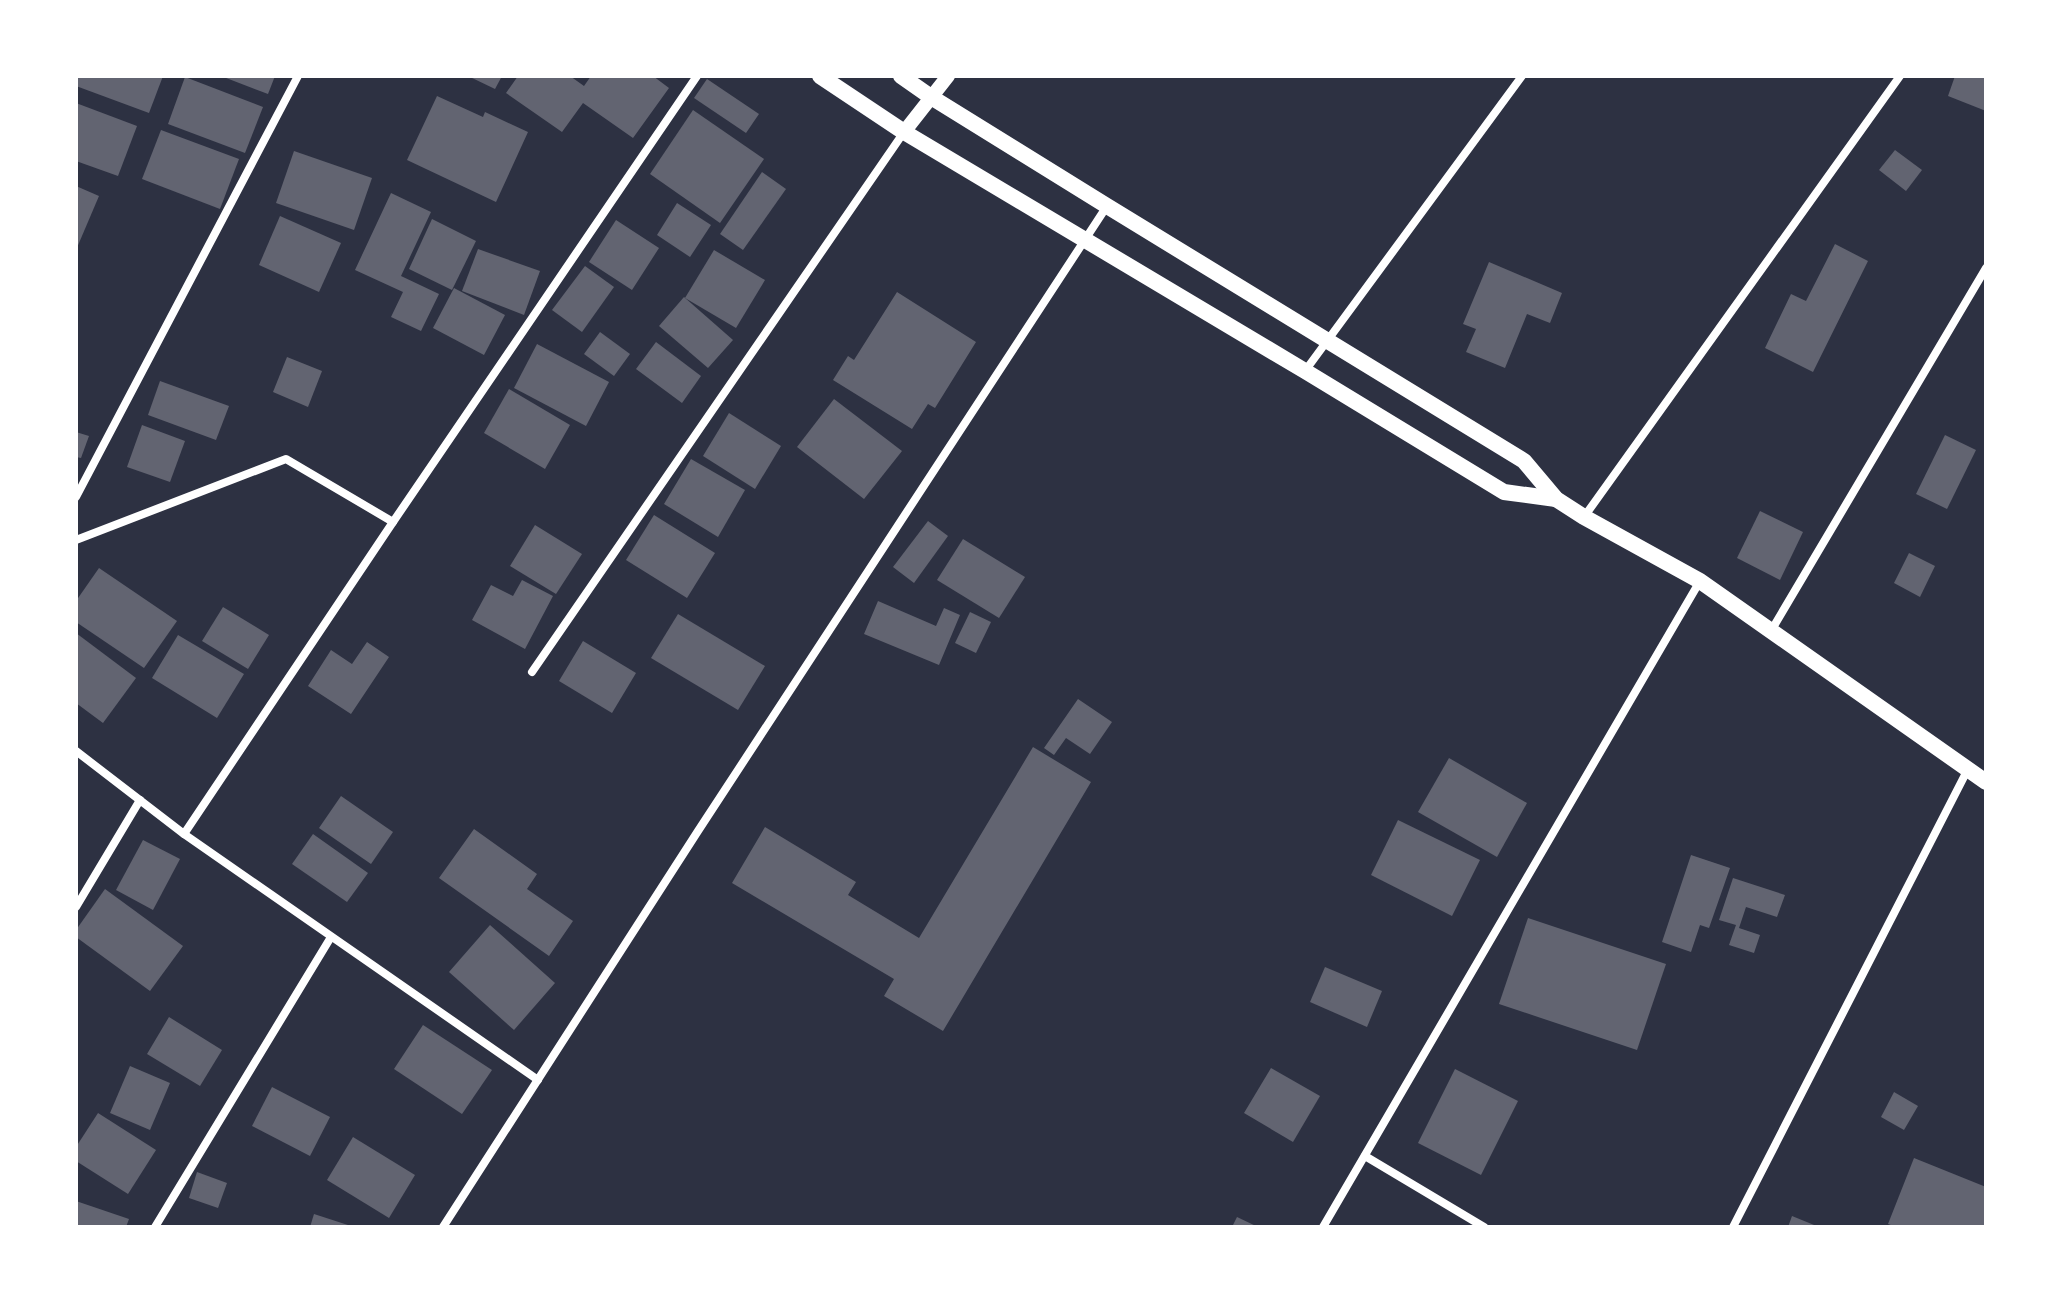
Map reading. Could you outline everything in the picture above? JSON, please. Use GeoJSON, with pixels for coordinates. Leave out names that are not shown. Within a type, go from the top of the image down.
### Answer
{"type":"FeatureCollection","features":[{"type":"Feature","properties":{"kind":"main road"},"geometry":{"type":"LineString","coordinates":[[820,76],[904,132],[1504,492],[1556,499]]}},
{"type":"Feature","properties":{"kind":"main road"},"geometry":{"type":"LineString","coordinates":[[901,76],[1524,461],[1556,499],[1700,581],[1986,782]]}},
{"type":"Feature","properties":{"kind":"street"},"geometry":{"type":"LineString","coordinates":[[76,497],[298,76]]}},
{"type":"Feature","properties":{"kind":"street"},"geometry":{"type":"LineString","coordinates":[[184,834],[697,76]]}},
{"type":"Feature","properties":{"kind":"street"},"geometry":{"type":"LineString","coordinates":[[532,672],[904,132],[948,76]]}},
{"type":"Feature","properties":{"kind":"street"},"geometry":{"type":"LineString","coordinates":[[1305,371],[1522,76]]}},
{"type":"Feature","properties":{"kind":"street"},"geometry":{"type":"LineString","coordinates":[[1584,517],[1900,76]]}},
{"type":"Feature","properties":{"kind":"street"},"geometry":{"type":"LineString","coordinates":[[443,1227],[1107,206]]}},
{"type":"Feature","properties":{"kind":"street"},"geometry":{"type":"LineString","coordinates":[[1771,631],[1986,268]]}},
{"type":"Feature","properties":{"kind":"street"},"geometry":{"type":"LineString","coordinates":[[76,540],[286,459],[393,522]]}},
{"type":"Feature","properties":{"kind":"street"},"geometry":{"type":"LineString","coordinates":[[1323,1227],[1700,581]]}},
{"type":"Feature","properties":{"kind":"street"},"geometry":{"type":"LineString","coordinates":[[76,751],[184,834],[538,1080]]}},
{"type":"Feature","properties":{"kind":"street"},"geometry":{"type":"LineString","coordinates":[[1733,1227],[1968,768]]}},
{"type":"Feature","properties":{"kind":"street"},"geometry":{"type":"LineString","coordinates":[[76,907],[140,800]]}},
{"type":"Feature","properties":{"kind":"street"},"geometry":{"type":"LineString","coordinates":[[155,1227],[331,937]]}},
{"type":"Feature","properties":{"kind":"street"},"geometry":{"type":"LineString","coordinates":[[1365,1156],[1484,1227]]}},
{"type":"Feature","properties":{"kind":"building"},"geometry":{"type":"Polygon","coordinates":[[[76,76],[163,76],[149,113],[76,86],[76,76]]]}},
{"type":"Feature","properties":{"kind":"building"},"geometry":{"type":"Polygon","coordinates":[[[221,76],[275,76],[268,94],[221,76]]]}},
{"type":"Feature","properties":{"kind":"building"},"geometry":{"type":"Polygon","coordinates":[[[468,76],[502,76],[495,89],[468,76]]]}},
{"type":"Feature","properties":{"kind":"building"},"geometry":{"type":"Polygon","coordinates":[[[518,76],[570,76],[584,86],[591,76],[653,76],[669,88],[633,138],[583,103],[562,132],[506,93],[518,76]]]}},
{"type":"Feature","properties":{"kind":"building"},"geometry":{"type":"Polygon","coordinates":[[[1955,76],[1986,76],[1986,111],[1948,96],[1955,76]]]}},
{"type":"Feature","properties":{"kind":"building"},"geometry":{"type":"Polygon","coordinates":[[[185,77],[263,107],[245,153],[168,124],[185,77]]]}},
{"type":"Feature","properties":{"kind":"building"},"geometry":{"type":"Polygon","coordinates":[[[707,79],[759,114],[746,133],[694,98],[707,79]]]}},
{"type":"Feature","properties":{"kind":"building"},"geometry":{"type":"Polygon","coordinates":[[[437,96],[483,117],[485,112],[528,132],[496,202],[407,160],[437,96]]]}},
{"type":"Feature","properties":{"kind":"building"},"geometry":{"type":"Polygon","coordinates":[[[76,103],[137,126],[118,176],[76,161],[76,103]]]}},
{"type":"Feature","properties":{"kind":"building"},"geometry":{"type":"Polygon","coordinates":[[[693,110],[764,159],[720,223],[650,174],[693,110]]]}},
{"type":"Feature","properties":{"kind":"building"},"geometry":{"type":"Polygon","coordinates":[[[161,130],[239,159],[220,209],[142,179],[161,130]]]}},
{"type":"Feature","properties":{"kind":"building"},"geometry":{"type":"Polygon","coordinates":[[[1895,150],[1922,170],[1906,191],[1879,170],[1895,150]]]}},
{"type":"Feature","properties":{"kind":"building"},"geometry":{"type":"Polygon","coordinates":[[[294,151],[372,178],[354,230],[276,203],[294,151]]]}},
{"type":"Feature","properties":{"kind":"building"},"geometry":{"type":"Polygon","coordinates":[[[762,172],[786,189],[743,250],[720,234],[762,172]]]}},
{"type":"Feature","properties":{"kind":"building"},"geometry":{"type":"Polygon","coordinates":[[[76,186],[99,196],[76,250],[76,186]]]}},
{"type":"Feature","properties":{"kind":"building"},"geometry":{"type":"Polygon","coordinates":[[[391,193],[431,212],[401,276],[439,294],[421,331],[391,317],[403,292],[355,270],[391,193]]]}},
{"type":"Feature","properties":{"kind":"building"},"geometry":{"type":"Polygon","coordinates":[[[677,203],[711,225],[690,257],[657,235],[677,203]]]}},
{"type":"Feature","properties":{"kind":"building"},"geometry":{"type":"Polygon","coordinates":[[[280,216],[341,243],[319,292],[259,265],[280,216]]]}},
{"type":"Feature","properties":{"kind":"building"},"geometry":{"type":"Polygon","coordinates":[[[432,219],[476,241],[452,290],[409,269],[432,219]]]}},
{"type":"Feature","properties":{"kind":"building"},"geometry":{"type":"Polygon","coordinates":[[[616,220],[659,248],[632,290],[589,262],[616,220]]]}},
{"type":"Feature","properties":{"kind":"building"},"geometry":{"type":"Polygon","coordinates":[[[1835,244],[1868,261],[1813,372],[1765,348],[1791,294],[1806,301],[1835,244]]]}},
{"type":"Feature","properties":{"kind":"building"},"geometry":{"type":"Polygon","coordinates":[[[478,249],[540,271],[524,315],[462,291],[478,249]]]}},
{"type":"Feature","properties":{"kind":"building"},"geometry":{"type":"Polygon","coordinates":[[[714,250],[765,280],[736,328],[685,298],[714,250]]]}},
{"type":"Feature","properties":{"kind":"building"},"geometry":{"type":"Polygon","coordinates":[[[1489,262],[1562,293],[1550,323],[1527,314],[1505,368],[1466,352],[1476,329],[1463,324],[1489,262]]]}},
{"type":"Feature","properties":{"kind":"building"},"geometry":{"type":"Polygon","coordinates":[[[585,266],[614,287],[582,332],[552,310],[585,266]]]}},
{"type":"Feature","properties":{"kind":"building"},"geometry":{"type":"Polygon","coordinates":[[[454,288],[505,315],[484,355],[433,328],[454,288]]]}},
{"type":"Feature","properties":{"kind":"building"},"geometry":{"type":"Polygon","coordinates":[[[897,292],[976,342],[935,408],[928,404],[912,429],[833,380],[848,356],[854,360],[897,292]]]}},
{"type":"Feature","properties":{"kind":"building"},"geometry":{"type":"Polygon","coordinates":[[[684,297],[733,340],[708,368],[659,326],[684,297]]]}},
{"type":"Feature","properties":{"kind":"building"},"geometry":{"type":"Polygon","coordinates":[[[600,332],[630,354],[614,376],[584,354],[600,332]]]}},
{"type":"Feature","properties":{"kind":"building"},"geometry":{"type":"Polygon","coordinates":[[[656,342],[701,376],[682,403],[636,369],[656,342]]]}},
{"type":"Feature","properties":{"kind":"building"},"geometry":{"type":"Polygon","coordinates":[[[537,344],[609,382],[586,426],[514,388],[537,344]]]}},
{"type":"Feature","properties":{"kind":"building"},"geometry":{"type":"Polygon","coordinates":[[[287,357],[322,371],[308,407],[273,392],[287,357]]]}},
{"type":"Feature","properties":{"kind":"building"},"geometry":{"type":"Polygon","coordinates":[[[160,381],[229,406],[216,440],[148,415],[160,381]]]}},
{"type":"Feature","properties":{"kind":"building"},"geometry":{"type":"Polygon","coordinates":[[[509,389],[570,425],[545,469],[484,433],[509,389]]]}},
{"type":"Feature","properties":{"kind":"building"},"geometry":{"type":"Polygon","coordinates":[[[834,399],[902,451],[864,499],[797,447],[834,399]]]}},
{"type":"Feature","properties":{"kind":"building"},"geometry":{"type":"Polygon","coordinates":[[[729,413],[781,446],[755,489],[703,456],[729,413]]]}},
{"type":"Feature","properties":{"kind":"building"},"geometry":{"type":"Polygon","coordinates":[[[142,425],[185,441],[170,482],[127,467],[142,425]]]}},
{"type":"Feature","properties":{"kind":"building"},"geometry":{"type":"Polygon","coordinates":[[[76,432],[89,436],[81,458],[76,457],[76,432]]]}},
{"type":"Feature","properties":{"kind":"building"},"geometry":{"type":"Polygon","coordinates":[[[1945,435],[1976,450],[1947,509],[1916,494],[1945,435]]]}},
{"type":"Feature","properties":{"kind":"building"},"geometry":{"type":"Polygon","coordinates":[[[691,459],[745,490],[718,537],[664,504],[691,459]]]}},
{"type":"Feature","properties":{"kind":"building"},"geometry":{"type":"Polygon","coordinates":[[[1760,511],[1803,532],[1780,580],[1737,558],[1760,511]]]}},
{"type":"Feature","properties":{"kind":"building"},"geometry":{"type":"Polygon","coordinates":[[[654,515],[715,553],[687,598],[626,560],[654,515]]]}},
{"type":"Feature","properties":{"kind":"building"},"geometry":{"type":"Polygon","coordinates":[[[928,521],[948,536],[914,583],[893,567],[928,521]]]}},
{"type":"Feature","properties":{"kind":"building"},"geometry":{"type":"Polygon","coordinates":[[[535,525],[582,554],[556,594],[510,566],[535,525]]]}},
{"type":"Feature","properties":{"kind":"building"},"geometry":{"type":"Polygon","coordinates":[[[963,539],[1025,577],[999,618],[937,580],[963,539]]]}},
{"type":"Feature","properties":{"kind":"building"},"geometry":{"type":"Polygon","coordinates":[[[1909,553],[1935,566],[1920,597],[1894,583],[1909,553]]]}},
{"type":"Feature","properties":{"kind":"building"},"geometry":{"type":"Polygon","coordinates":[[[99,568],[177,621],[144,668],[76,622],[76,601],[99,568]]]}},
{"type":"Feature","properties":{"kind":"building"},"geometry":{"type":"Polygon","coordinates":[[[522,580],[553,596],[525,649],[472,620],[491,585],[513,596],[522,580]]]}},
{"type":"Feature","properties":{"kind":"building"},"geometry":{"type":"Polygon","coordinates":[[[878,601],[936,626],[944,608],[960,615],[939,665],[864,634],[878,601]]]}},
{"type":"Feature","properties":{"kind":"building"},"geometry":{"type":"Polygon","coordinates":[[[223,607],[269,635],[248,669],[202,641],[223,607]]]}},
{"type":"Feature","properties":{"kind":"building"},"geometry":{"type":"Polygon","coordinates":[[[970,612],[991,622],[976,653],[955,643],[970,612]]]}},
{"type":"Feature","properties":{"kind":"building"},"geometry":{"type":"Polygon","coordinates":[[[678,614],[765,666],[738,710],[651,658],[678,614]]]}},
{"type":"Feature","properties":{"kind":"building"},"geometry":{"type":"Polygon","coordinates":[[[76,633],[136,678],[103,723],[76,703],[76,633]]]}},
{"type":"Feature","properties":{"kind":"building"},"geometry":{"type":"Polygon","coordinates":[[[178,635],[244,674],[217,718],[152,678],[178,635]]]}},
{"type":"Feature","properties":{"kind":"building"},"geometry":{"type":"Polygon","coordinates":[[[583,641],[636,673],[612,713],[559,681],[583,641]]]}},
{"type":"Feature","properties":{"kind":"building"},"geometry":{"type":"Polygon","coordinates":[[[367,642],[389,657],[351,714],[308,686],[331,650],[352,664],[367,642]]]}},
{"type":"Feature","properties":{"kind":"building"},"geometry":{"type":"Polygon","coordinates":[[[1078,699],[1112,722],[1090,754],[1066,738],[1054,755],[1044,748],[1078,699]]]}},
{"type":"Feature","properties":{"kind":"building"},"geometry":{"type":"Polygon","coordinates":[[[1033,747],[1091,782],[943,1031],[884,996],[894,979],[732,883],[765,827],[856,882],[848,895],[919,938],[1033,747]]]}},
{"type":"Feature","properties":{"kind":"building"},"geometry":{"type":"Polygon","coordinates":[[[1449,758],[1527,803],[1497,857],[1418,812],[1449,758]]]}},
{"type":"Feature","properties":{"kind":"building"},"geometry":{"type":"Polygon","coordinates":[[[341,796],[393,832],[371,864],[319,828],[341,796]]]}},
{"type":"Feature","properties":{"kind":"building"},"geometry":{"type":"Polygon","coordinates":[[[1398,820],[1480,860],[1452,916],[1371,875],[1398,820]]]}},
{"type":"Feature","properties":{"kind":"building"},"geometry":{"type":"Polygon","coordinates":[[[474,829],[537,874],[527,889],[573,921],[549,956],[439,878],[474,829]]]}},
{"type":"Feature","properties":{"kind":"building"},"geometry":{"type":"Polygon","coordinates":[[[313,834],[368,873],[347,902],[292,864],[313,834]]]}},
{"type":"Feature","properties":{"kind":"building"},"geometry":{"type":"Polygon","coordinates":[[[143,840],[180,859],[153,910],[116,890],[143,840]]]}},
{"type":"Feature","properties":{"kind":"building"},"geometry":{"type":"Polygon","coordinates":[[[1691,855],[1730,868],[1709,928],[1700,925],[1691,952],[1662,942],[1691,855]]]}},
{"type":"Feature","properties":{"kind":"building"},"geometry":{"type":"Polygon","coordinates":[[[1733,878],[1785,895],[1777,917],[1746,907],[1739,928],[1760,935],[1754,953],[1729,945],[1736,925],[1719,920],[1733,878]]]}},
{"type":"Feature","properties":{"kind":"building"},"geometry":{"type":"Polygon","coordinates":[[[105,889],[183,946],[150,991],[76,937],[76,930],[105,889]]]}},
{"type":"Feature","properties":{"kind":"building"},"geometry":{"type":"Polygon","coordinates":[[[1528,918],[1666,964],[1637,1050],[1499,1004],[1528,918]]]}},
{"type":"Feature","properties":{"kind":"building"},"geometry":{"type":"Polygon","coordinates":[[[490,925],[555,983],[514,1030],[449,972],[490,925]]]}},
{"type":"Feature","properties":{"kind":"building"},"geometry":{"type":"Polygon","coordinates":[[[1325,967],[1382,991],[1367,1027],[1310,1002],[1325,967]]]}},
{"type":"Feature","properties":{"kind":"building"},"geometry":{"type":"Polygon","coordinates":[[[169,1017],[222,1050],[200,1086],[147,1054],[169,1017]]]}},
{"type":"Feature","properties":{"kind":"building"},"geometry":{"type":"Polygon","coordinates":[[[423,1025],[492,1070],[462,1114],[394,1069],[423,1025]]]}},
{"type":"Feature","properties":{"kind":"building"},"geometry":{"type":"Polygon","coordinates":[[[130,1066],[170,1083],[150,1130],[110,1113],[130,1066]]]}},
{"type":"Feature","properties":{"kind":"building"},"geometry":{"type":"Polygon","coordinates":[[[1271,1068],[1320,1096],[1293,1142],[1244,1113],[1271,1068]]]}},
{"type":"Feature","properties":{"kind":"building"},"geometry":{"type":"Polygon","coordinates":[[[1455,1069],[1518,1101],[1481,1175],[1418,1143],[1455,1069]]]}},
{"type":"Feature","properties":{"kind":"building"},"geometry":{"type":"Polygon","coordinates":[[[272,1087],[330,1117],[310,1156],[252,1126],[272,1087]]]}},
{"type":"Feature","properties":{"kind":"building"},"geometry":{"type":"Polygon","coordinates":[[[1894,1092],[1918,1106],[1904,1130],[1881,1117],[1894,1092]]]}},
{"type":"Feature","properties":{"kind":"building"},"geometry":{"type":"Polygon","coordinates":[[[98,1113],[156,1150],[128,1194],[76,1161],[76,1147],[98,1113]]]}},
{"type":"Feature","properties":{"kind":"building"},"geometry":{"type":"Polygon","coordinates":[[[353,1137],[415,1175],[389,1218],[327,1180],[353,1137]]]}},
{"type":"Feature","properties":{"kind":"building"},"geometry":{"type":"Polygon","coordinates":[[[1914,1158],[1986,1187],[1986,1227],[1896,1227],[1888,1224],[1914,1158]]]}},
{"type":"Feature","properties":{"kind":"building"},"geometry":{"type":"Polygon","coordinates":[[[197,1172],[227,1183],[218,1208],[189,1198],[197,1172]]]}},
{"type":"Feature","properties":{"kind":"building"},"geometry":{"type":"Polygon","coordinates":[[[76,1201],[129,1219],[126,1227],[76,1227],[76,1201]]]}},
{"type":"Feature","properties":{"kind":"building"},"geometry":{"type":"Polygon","coordinates":[[[314,1214],[351,1226],[351,1227],[310,1227],[314,1214]]]}},
{"type":"Feature","properties":{"kind":"building"},"geometry":{"type":"Polygon","coordinates":[[[1792,1216],[1819,1227],[1788,1227],[1792,1216]]]}},
{"type":"Feature","properties":{"kind":"building"},"geometry":{"type":"Polygon","coordinates":[[[1237,1217],[1258,1227],[1232,1227],[1237,1217]]]}}]}
